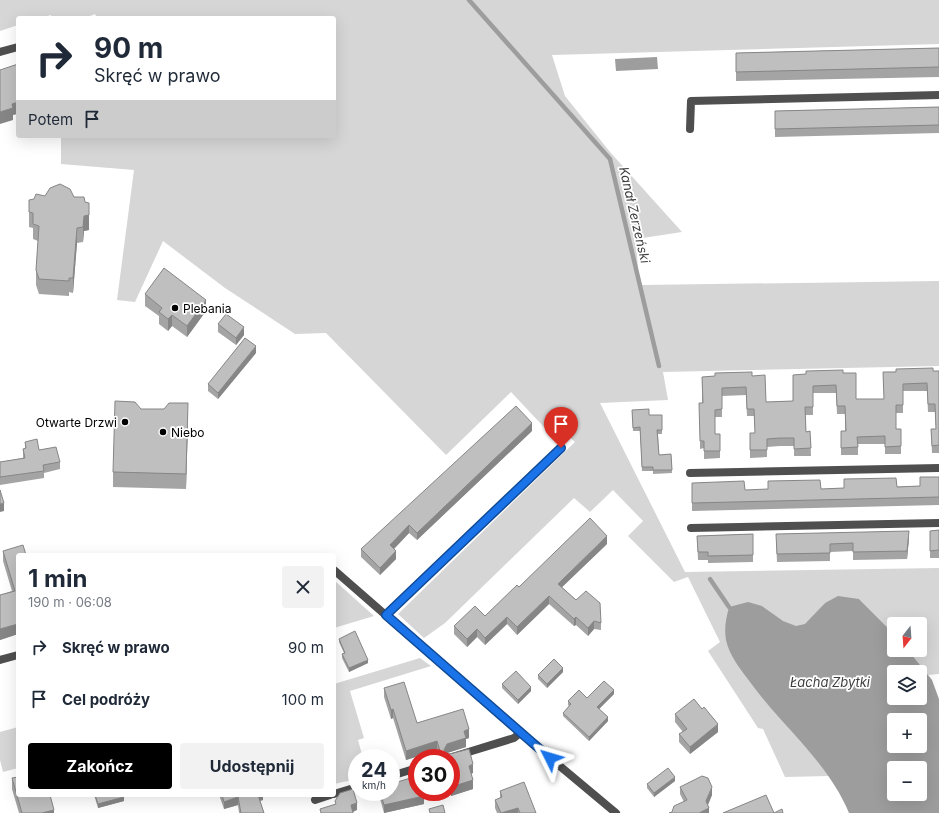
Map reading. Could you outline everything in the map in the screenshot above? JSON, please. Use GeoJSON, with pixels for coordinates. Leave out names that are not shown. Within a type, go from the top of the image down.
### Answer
{"type":"FeatureCollection","features":[{"type":"Feature","properties":{"kind":"street"},"geometry":{"type":"LineString","coordinates":[[0,52],[16,48]]}},
{"type":"Feature","properties":{"kind":"street"},"geometry":{"type":"LineString","coordinates":[[690,129],[691,102],[939,95]]}},
{"type":"Feature","properties":{"kind":"street"},"geometry":{"type":"LineString","coordinates":[[386,615],[561,448]]}},
{"type":"Feature","properties":{"kind":"street"},"geometry":{"type":"LineString","coordinates":[[690,473],[939,468]]}},
{"type":"Feature","properties":{"kind":"street"},"geometry":{"type":"LineString","coordinates":[[691,528],[939,523]]}},
{"type":"Feature","properties":{"kind":"street"},"geometry":{"type":"LineString","coordinates":[[336,572],[520,732],[616,813]]}},
{"type":"Feature","properties":{"kind":"street"},"geometry":{"type":"LineString","coordinates":[[0,660],[16,656]]}},
{"type":"Feature","properties":{"kind":"street"},"geometry":{"type":"LineString","coordinates":[[460,755],[514,738],[520,732]]}},
{"type":"Feature","properties":{"kind":"street"},"geometry":{"type":"LineString","coordinates":[[336,793],[348,790]]}},
{"type":"Feature","properties":{"kind":"street"},"geometry":{"type":"LineString","coordinates":[[315,800],[324,797]]}},
{"type":"Feature","properties":{"kind":"shaded area"},"geometry":{"type":"Polygon","coordinates":[[[0,0],[939,0],[939,44],[552,55],[565,96],[610,152],[682,232],[636,239],[638,271],[642,285],[939,281],[939,366],[663,372],[668,400],[600,403],[685,572],[939,568],[939,674],[928,675],[927,665],[920,665],[914,657],[927,657],[927,617],[887,617],[887,627],[859,599],[825,603],[809,622],[801,626],[795,626],[783,621],[762,606],[823,768],[829,776],[785,777],[763,729],[758,728],[708,651],[720,642],[688,577],[674,582],[628,536],[643,521],[613,490],[590,512],[574,498],[445,623],[424,638],[398,614],[575,442],[566,434],[558,442],[511,392],[446,455],[326,333],[295,334],[225,288],[163,241],[135,302],[117,300],[134,170],[61,164],[61,138],[336,138],[336,16],[96,16],[95,14],[90,16],[16,16],[16,26],[0,31],[0,0]]]}},
{"type":"Feature","properties":{"kind":"shaded area"},"geometry":{"type":"Polygon","coordinates":[[[336,582],[374,616],[336,627],[336,582]]]}},
{"type":"Feature","properties":{"kind":"shaded area"},"geometry":{"type":"Polygon","coordinates":[[[420,658],[431,666],[350,691],[364,738],[358,740],[360,749],[348,749],[348,781],[336,784],[336,683],[420,658]]]}},
{"type":"Feature","properties":{"kind":"shaded area"},"geometry":{"type":"Polygon","coordinates":[[[16,728],[16,769],[3,772],[0,760],[0,732],[16,728]]]}},
{"type":"Feature","properties":{"kind":"water"},"geometry":{"type":"Polygon","coordinates":[[[657,57],[658,69],[616,71],[615,59],[657,57]]]}},
{"type":"Feature","properties":{"kind":"water","name":"Łacha Zbytki"},"geometry":{"type":"Polygon","coordinates":[[[838,596],[859,599],[887,627],[887,657],[914,657],[920,665],[887,665],[887,705],[927,705],[927,674],[932,680],[939,699],[939,813],[849,813],[829,777],[817,761],[763,698],[743,672],[733,657],[725,636],[729,607],[748,602],[762,606],[783,621],[796,626],[805,624],[825,603],[838,596]]]}},
{"type":"Feature","properties":{"kind":"building"},"geometry":{"type":"Polygon","coordinates":[[[939,48],[939,67],[736,72],[736,53],[939,48]]]}},
{"type":"Feature","properties":{"kind":"building"},"geometry":{"type":"Polygon","coordinates":[[[16,65],[16,103],[12,104],[13,108],[0,112],[0,70],[16,65]]]}},
{"type":"Feature","properties":{"kind":"building"},"geometry":{"type":"Polygon","coordinates":[[[939,107],[939,125],[775,129],[775,111],[939,107]]]}},
{"type":"Feature","properties":{"kind":"building"},"geometry":{"type":"Polygon","coordinates":[[[60,184],[70,189],[74,197],[84,197],[85,202],[89,203],[89,215],[84,216],[83,227],[77,228],[73,278],[69,278],[69,281],[39,279],[36,270],[39,226],[33,224],[33,213],[29,212],[29,200],[34,199],[36,194],[45,196],[50,188],[60,184]]]}},
{"type":"Feature","properties":{"kind":"building","name":"Plebania"},"geometry":{"type":"Polygon","coordinates":[[[164,268],[206,300],[187,326],[172,315],[168,319],[159,312],[162,308],[145,294],[164,268]]]}},
{"type":"Feature","properties":{"kind":"building"},"geometry":{"type":"Polygon","coordinates":[[[226,314],[244,327],[236,338],[218,324],[226,314]]]}},
{"type":"Feature","properties":{"kind":"building"},"geometry":{"type":"Polygon","coordinates":[[[245,338],[256,346],[218,393],[208,384],[245,338]]]}},
{"type":"Feature","properties":{"kind":"building"},"geometry":{"type":"Polygon","coordinates":[[[933,368],[933,371],[939,371],[939,445],[932,446],[931,429],[936,429],[935,404],[928,404],[927,383],[903,384],[903,405],[896,405],[896,429],[901,429],[901,446],[885,447],[885,436],[857,437],[858,447],[841,448],[841,431],[846,431],[845,406],[837,406],[836,385],[813,386],[813,407],[805,407],[806,432],[810,431],[811,448],[794,449],[794,438],[780,438],[767,439],[767,450],[750,450],[750,433],[755,433],[754,409],[747,409],[746,387],[722,388],[722,409],[715,410],[715,434],[720,434],[720,451],[704,451],[704,441],[700,441],[699,403],[703,403],[702,377],[715,376],[715,373],[752,372],[752,376],[765,375],[766,402],[793,401],[793,375],[806,374],[806,371],[843,370],[843,373],[856,373],[856,399],[884,399],[883,372],[896,372],[896,369],[933,368]]]}},
{"type":"Feature","properties":{"kind":"building"},"geometry":{"type":"Polygon","coordinates":[[[115,401],[135,402],[141,409],[164,409],[169,403],[188,403],[186,474],[113,472],[115,401]]]}},
{"type":"Feature","properties":{"kind":"building"},"geometry":{"type":"Polygon","coordinates":[[[516,406],[532,423],[417,533],[409,525],[390,545],[396,551],[380,568],[361,549],[516,406]]]}},
{"type":"Feature","properties":{"kind":"building"},"geometry":{"type":"Polygon","coordinates":[[[649,409],[649,415],[662,415],[662,430],[657,430],[659,455],[671,454],[672,470],[653,470],[653,467],[642,467],[640,427],[633,428],[632,410],[649,409]]]}},
{"type":"Feature","properties":{"kind":"building"},"geometry":{"type":"Polygon","coordinates":[[[37,439],[39,450],[56,447],[60,462],[43,465],[44,471],[0,477],[0,462],[25,458],[23,449],[26,448],[25,442],[37,439]]]}},
{"type":"Feature","properties":{"kind":"building"},"geometry":{"type":"Polygon","coordinates":[[[920,477],[939,477],[939,497],[692,503],[692,483],[744,481],[745,490],[768,489],[768,481],[820,480],[821,489],[844,488],[844,479],[896,478],[897,487],[920,486],[920,477]]]}},
{"type":"Feature","properties":{"kind":"building"},"geometry":{"type":"Polygon","coordinates":[[[0,490],[4,503],[0,504],[0,490]]]}},
{"type":"Feature","properties":{"kind":"building"},"geometry":{"type":"Polygon","coordinates":[[[590,518],[607,536],[558,584],[576,600],[586,591],[600,603],[601,623],[594,621],[588,628],[576,617],[574,619],[549,596],[517,627],[507,617],[485,638],[477,629],[467,639],[454,626],[475,606],[485,616],[517,585],[519,587],[590,518]]]}},
{"type":"Feature","properties":{"kind":"building"},"geometry":{"type":"Polygon","coordinates":[[[939,530],[939,550],[930,551],[930,531],[939,530]]]}},
{"type":"Feature","properties":{"kind":"building"},"geometry":{"type":"Polygon","coordinates":[[[909,531],[907,551],[853,552],[853,543],[830,544],[830,553],[777,554],[776,534],[909,531]]]}},
{"type":"Feature","properties":{"kind":"building"},"geometry":{"type":"Polygon","coordinates":[[[753,534],[753,555],[708,556],[708,552],[698,552],[697,536],[753,534]]]}},
{"type":"Feature","properties":{"kind":"building"},"geometry":{"type":"Polygon","coordinates":[[[23,545],[25,553],[16,553],[16,625],[0,629],[0,595],[15,591],[3,551],[23,545]]]}},
{"type":"Feature","properties":{"kind":"building"},"geometry":{"type":"Polygon","coordinates":[[[355,631],[368,660],[349,668],[342,654],[345,653],[339,639],[355,631]]]}},
{"type":"Feature","properties":{"kind":"building"},"geometry":{"type":"Polygon","coordinates":[[[554,659],[563,668],[547,684],[538,675],[554,659]]]}},
{"type":"Feature","properties":{"kind":"building"},"geometry":{"type":"Polygon","coordinates":[[[516,671],[531,687],[518,700],[502,684],[516,671]]]}},
{"type":"Feature","properties":{"kind":"building"},"geometry":{"type":"Polygon","coordinates":[[[604,681],[614,690],[597,707],[608,717],[589,737],[563,713],[571,704],[568,701],[579,690],[587,698],[604,681]]]}},
{"type":"Feature","properties":{"kind":"building"},"geometry":{"type":"Polygon","coordinates":[[[404,682],[417,723],[463,709],[469,729],[464,731],[466,738],[447,744],[444,749],[439,749],[437,741],[408,749],[406,751],[393,709],[391,710],[384,688],[404,682]]]}},
{"type":"Feature","properties":{"kind":"building"},"geometry":{"type":"Polygon","coordinates":[[[694,699],[702,709],[704,707],[718,724],[690,747],[679,734],[687,729],[675,714],[694,699]]]}},
{"type":"Feature","properties":{"kind":"building"},"geometry":{"type":"Polygon","coordinates":[[[469,749],[473,764],[469,766],[473,780],[460,784],[460,751],[469,749]]]}},
{"type":"Feature","properties":{"kind":"building"},"geometry":{"type":"Polygon","coordinates":[[[668,768],[675,777],[654,793],[647,784],[668,768]]]}},
{"type":"Feature","properties":{"kind":"building"},"geometry":{"type":"Polygon","coordinates":[[[702,776],[708,778],[712,787],[706,801],[709,808],[699,813],[669,813],[672,812],[674,806],[687,800],[680,787],[702,776]]]}},
{"type":"Feature","properties":{"kind":"building"},"geometry":{"type":"Polygon","coordinates":[[[16,777],[16,792],[12,778],[16,777]]]}},
{"type":"Feature","properties":{"kind":"building"},"geometry":{"type":"Polygon","coordinates":[[[408,779],[408,800],[384,805],[383,801],[400,801],[400,781],[408,779]]]}},
{"type":"Feature","properties":{"kind":"building"},"geometry":{"type":"Polygon","coordinates":[[[524,782],[536,813],[520,813],[518,808],[501,813],[495,800],[502,797],[500,791],[524,782]]]}},
{"type":"Feature","properties":{"kind":"building"},"geometry":{"type":"Polygon","coordinates":[[[348,791],[348,801],[356,801],[357,803],[351,805],[353,813],[321,813],[320,809],[336,804],[335,801],[340,793],[348,791]]]}},
{"type":"Feature","properties":{"kind":"building"},"geometry":{"type":"Polygon","coordinates":[[[766,795],[774,813],[723,813],[766,795]]]}},
{"type":"Feature","properties":{"kind":"building"},"geometry":{"type":"Polygon","coordinates":[[[17,797],[51,797],[54,810],[42,813],[22,813],[17,797]]]}},
{"type":"Feature","properties":{"kind":"building"},"geometry":{"type":"Polygon","coordinates":[[[96,797],[124,797],[98,804],[96,797]]]}},
{"type":"Feature","properties":{"kind":"building"},"geometry":{"type":"Polygon","coordinates":[[[223,797],[238,797],[224,802],[223,797]]]}},
{"type":"Feature","properties":{"kind":"building"},"geometry":{"type":"Polygon","coordinates":[[[238,797],[259,797],[264,813],[241,813],[238,797]]]}},
{"type":"Feature","properties":{"kind":"building"},"geometry":{"type":"Polygon","coordinates":[[[443,805],[445,813],[430,813],[429,809],[443,805]]]}},
{"type":"Feature","properties":{"kind":"building"},"geometry":{"type":"Polygon","coordinates":[[[782,809],[783,813],[774,813],[782,809]]]}},
{"type":"Feature","properties":{"kind":"waterway","name":"Kanał Zerzeński"},"geometry":{"type":"LineString","coordinates":[[469,0],[610,159],[659,366]]}},
{"type":"Feature","properties":{"kind":"waterway","name":"Kanał Zerzeński"},"geometry":{"type":"LineString","coordinates":[[710,579],[729,607]]}},
{"type":"Feature","properties":{"kind":"place","name":"Plebania"},"geometry":{"type":"Point","coordinates":[175,308]}},
{"type":"Feature","properties":{"kind":"place","name":"Otwarte Drzwi"},"geometry":{"type":"Point","coordinates":[125,422]}},
{"type":"Feature","properties":{"kind":"place","name":"Niebo"},"geometry":{"type":"Point","coordinates":[163,432]}},
{"type":"Feature","properties":{"kind":"route"},"geometry":{"type":"LineString","coordinates":[[550,758],[386,615],[561,448]]}}]}
